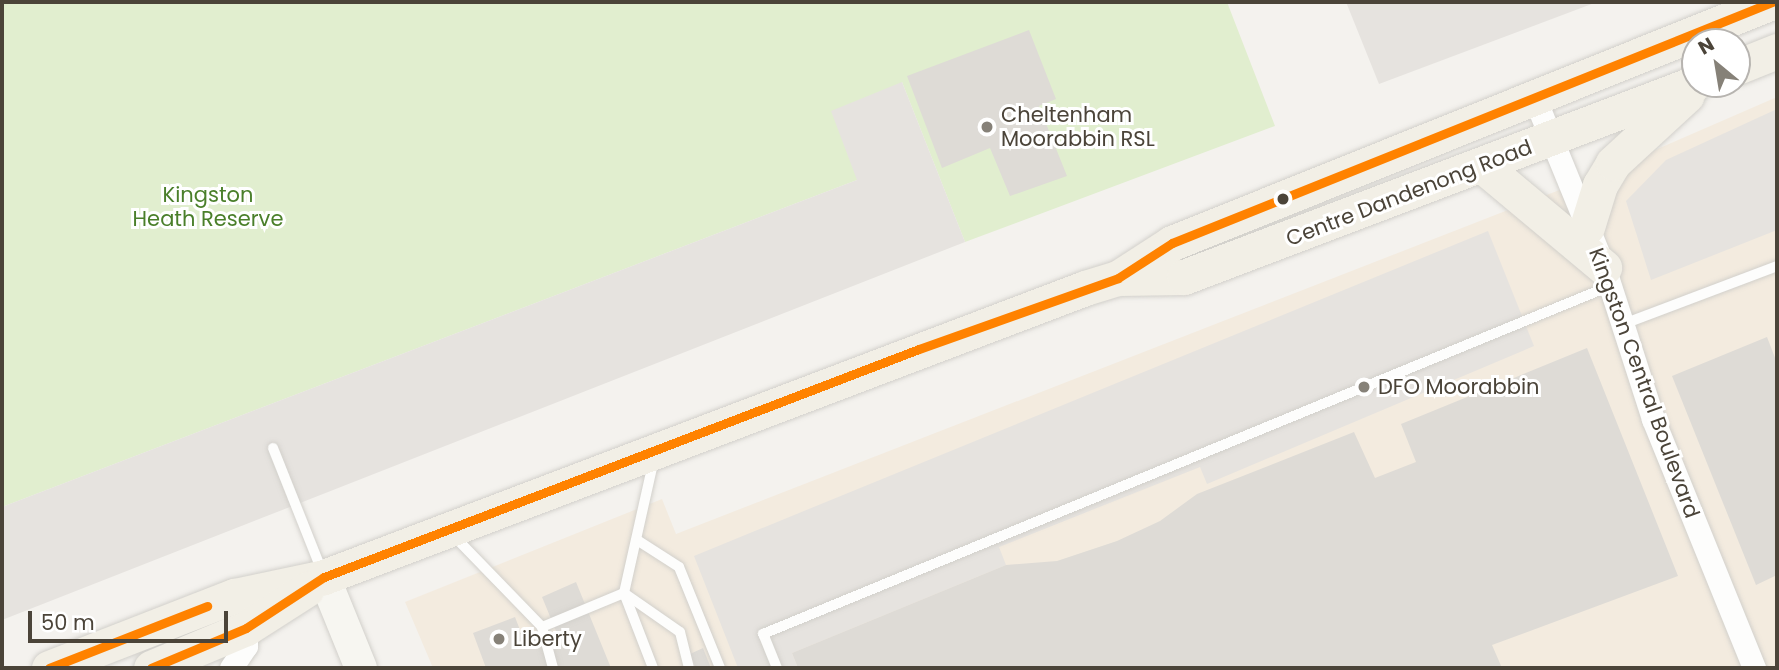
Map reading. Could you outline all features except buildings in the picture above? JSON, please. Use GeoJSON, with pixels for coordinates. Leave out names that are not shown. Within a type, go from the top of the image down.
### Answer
{"type":"FeatureCollection","features":[{"type":"Feature","properties":{"kind":"main road","name":"Centre Dandenong Road"},"geometry":{"type":"LineString","coordinates":[[49,668],[234,596],[324,577],[932,344],[1118,278],[1172,243],[1772,2]]}},
{"type":"Feature","properties":{"kind":"main road"},"geometry":{"type":"LineString","coordinates":[[1751,61],[1777,51]]}},
{"type":"Feature","properties":{"kind":"main road","name":"Centre Dandenong Road"},"geometry":{"type":"LineString","coordinates":[[1118,278],[1184,277],[1483,166],[1681,88]]}},
{"type":"Feature","properties":{"kind":"main road"},"geometry":{"type":"LineString","coordinates":[[1587,227],[1600,185],[1613,163],[1685,98]]}},
{"type":"Feature","properties":{"kind":"main road"},"geometry":{"type":"LineString","coordinates":[[1483,166],[1607,276]]}},
{"type":"Feature","properties":{"kind":"main road","name":"Centre Dandenong Road"},"geometry":{"type":"LineString","coordinates":[[151,668],[246,628],[324,577]]}},
{"type":"Feature","properties":{"kind":"main road"},"geometry":{"type":"LineString","coordinates":[[324,577],[361,668]]}},
{"type":"Feature","properties":{"kind":"street","name":"Kingston Central Boulevard"},"geometry":{"type":"LineString","coordinates":[[1535,99],[1607,276],[1653,419],[1754,668]]}},
{"type":"Feature","properties":{"kind":"street"},"geometry":{"type":"LineString","coordinates":[[231,668],[246,646],[246,628]]}},
{"type":"Feature","properties":{"kind":"lane"},"geometry":{"type":"LineString","coordinates":[[1621,325],[1777,266]]}},
{"type":"Feature","properties":{"kind":"lane"},"geometry":{"type":"LineString","coordinates":[[777,668],[763,634],[1607,276]]}},
{"type":"Feature","properties":{"kind":"lane"},"geometry":{"type":"LineString","coordinates":[[273,448],[324,577]]}},
{"type":"Feature","properties":{"kind":"lane"},"geometry":{"type":"LineString","coordinates":[[653,668],[624,593],[656,449]]}},
{"type":"Feature","properties":{"kind":"lane"},"geometry":{"type":"LineString","coordinates":[[447,529],[542,627],[552,668]]}},
{"type":"Feature","properties":{"kind":"lane"},"geometry":{"type":"LineString","coordinates":[[637,540],[679,567],[720,668]]}},
{"type":"Feature","properties":{"kind":"lane"},"geometry":{"type":"LineString","coordinates":[[542,627],[624,593]]}},
{"type":"Feature","properties":{"kind":"lane"},"geometry":{"type":"LineString","coordinates":[[624,593],[680,632],[689,668]]}},
{"type":"Feature","properties":{"kind":"shaded area"},"geometry":{"type":"Polygon","coordinates":[[[1346,2],[1597,2],[1379,84],[1346,2]]]}},
{"type":"Feature","properties":{"kind":"shaded area"},"geometry":{"type":"Polygon","coordinates":[[[902,82],[965,242],[2,620],[2,507],[857,180],[831,111],[902,82]]]}},
{"type":"Feature","properties":{"kind":"shaded area","name":"DFO Moorabbin"},"geometry":{"type":"Polygon","coordinates":[[[1777,97],[1777,668],[433,668],[405,602],[662,499],[676,534],[1593,177],[1777,97]]]}},
{"type":"Feature","properties":{"kind":"shaded area"},"geometry":{"type":"Polygon","coordinates":[[[1777,109],[1777,230],[1651,280],[1626,201],[1666,160],[1777,109]]]}},
{"type":"Feature","properties":{"kind":"shaded area"},"geometry":{"type":"Polygon","coordinates":[[[1488,231],[1534,346],[1207,484],[1200,467],[999,547],[1006,565],[792,653],[798,668],[738,668],[694,556],[1488,231]]]}},
{"type":"Feature","properties":{"kind":"green space","name":"Kingston Heath Reserve"},"geometry":{"type":"Polygon","coordinates":[[[2,2],[1227,2],[1275,126],[965,242],[902,82],[857,180],[2,507],[2,2]]]}},
{"type":"Feature","properties":{"kind":"transit line"},"geometry":{"type":"LineString","coordinates":[[151,668],[246,628],[324,577],[919,349],[1118,278],[1172,243],[1772,2]]}},
{"type":"Feature","properties":{"kind":"transit line"},"geometry":{"type":"LineString","coordinates":[[49,668],[207,606]]}},
{"type":"Feature","properties":{"kind":"place","name":"Cheltenham Moorabbin RSL"},"geometry":{"type":"Point","coordinates":[987,127]}},
{"type":"Feature","properties":{"kind":"place","name":"DFO Moorabbin"},"geometry":{"type":"Point","coordinates":[1364,387]}},
{"type":"Feature","properties":{"kind":"place","name":"Liberty"},"geometry":{"type":"Point","coordinates":[499,639]}}]}
